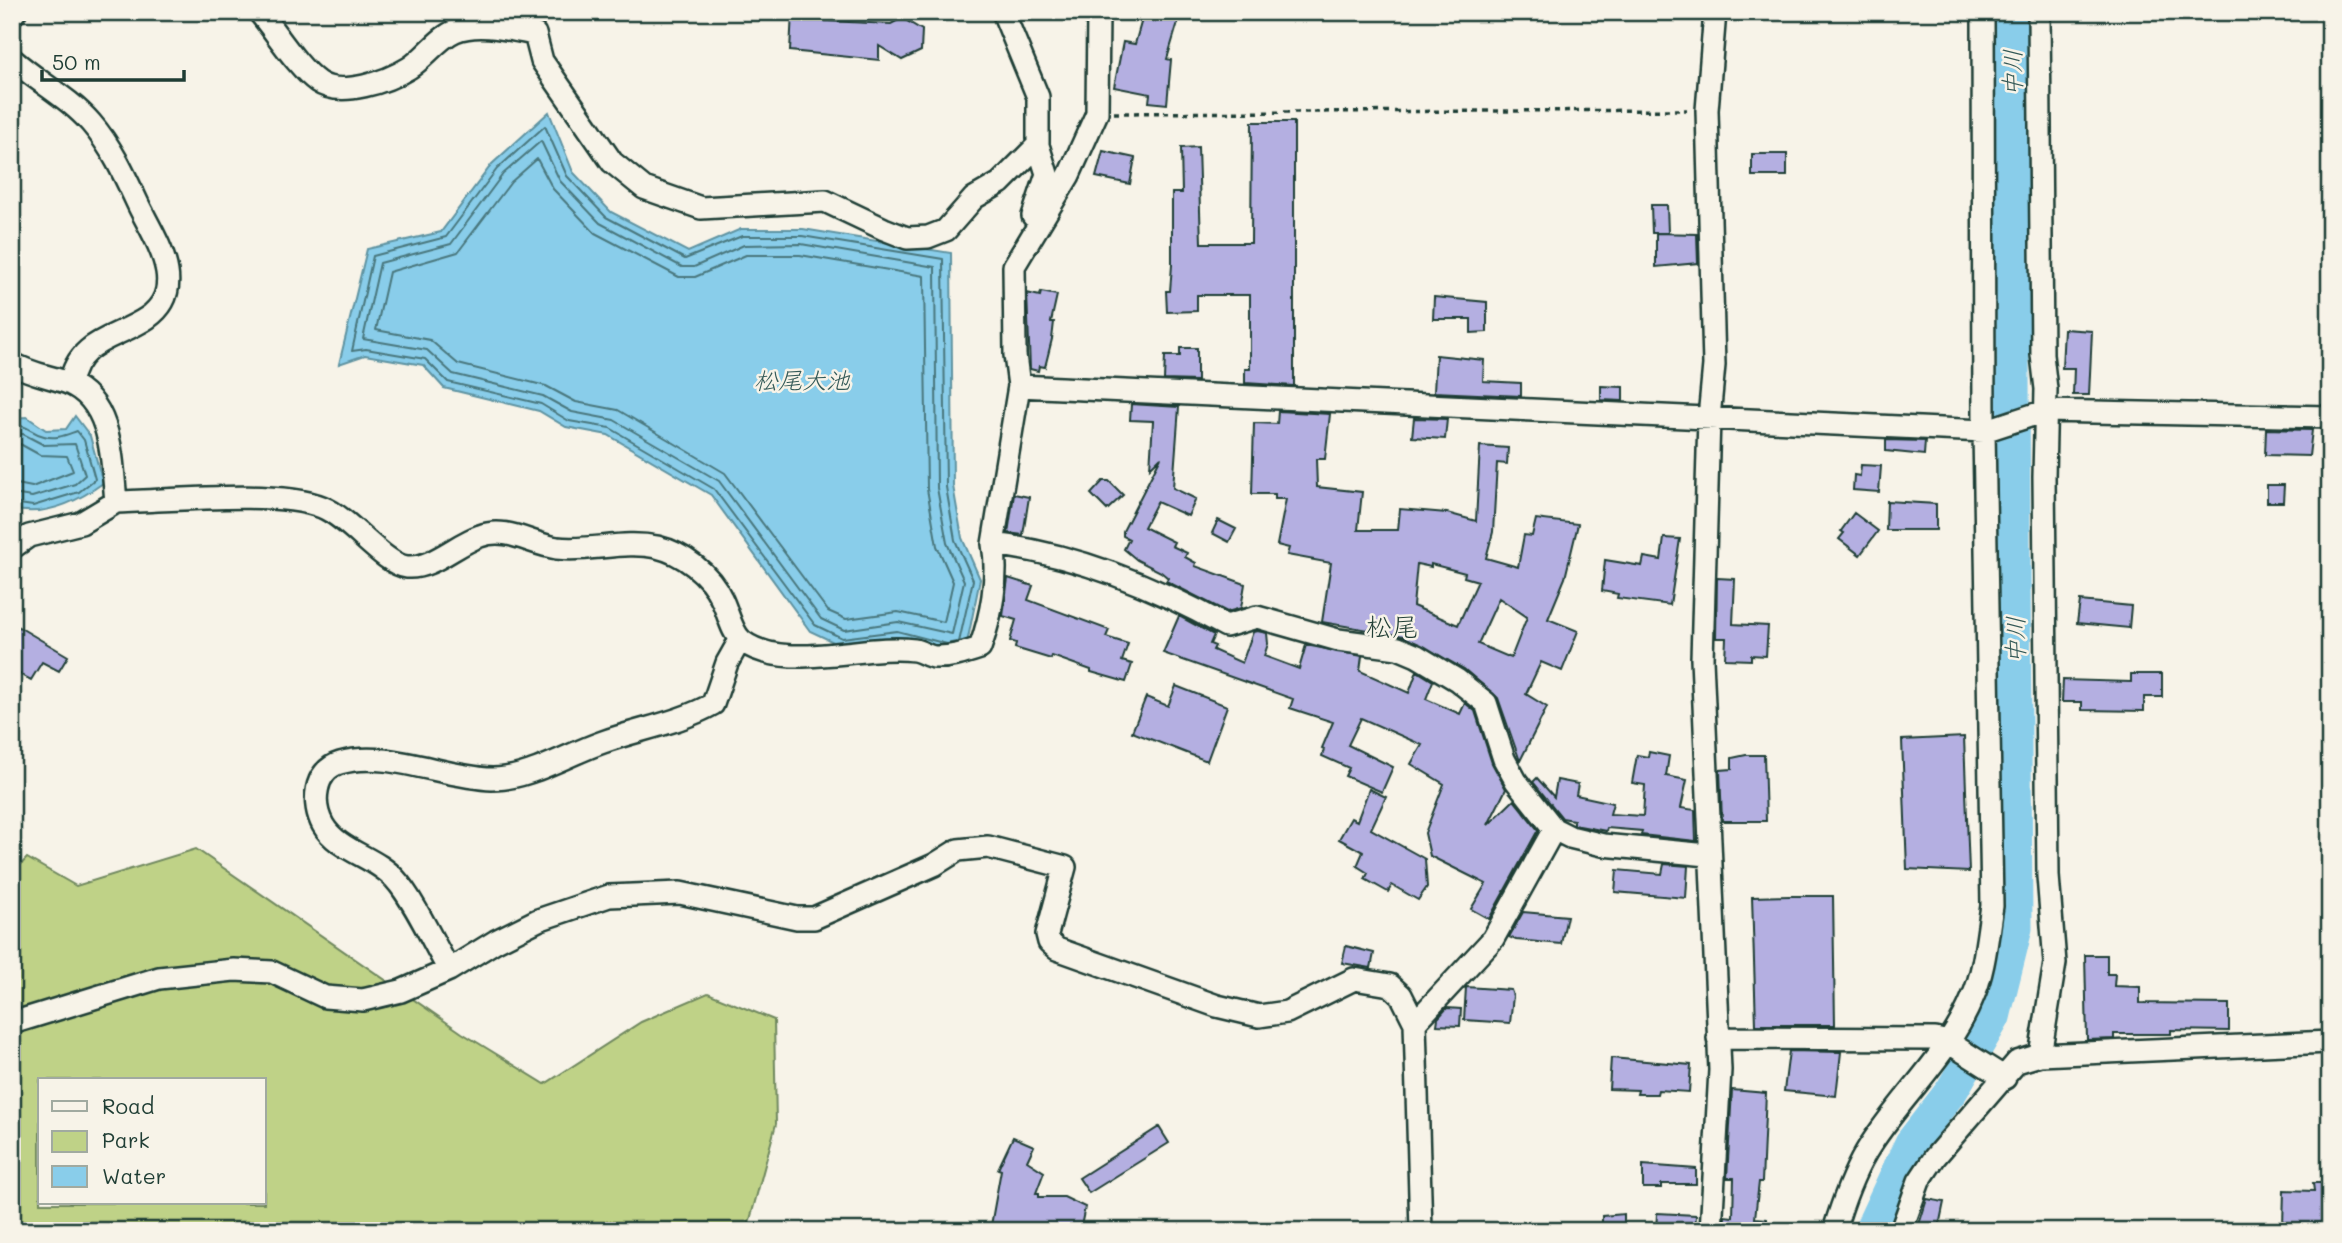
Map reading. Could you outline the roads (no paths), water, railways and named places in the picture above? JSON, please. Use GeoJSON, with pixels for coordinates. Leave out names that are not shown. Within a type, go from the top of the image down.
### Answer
{"type":"FeatureCollection","features":[{"type":"Feature","properties":{"kind":"street"},"geometry":{"type":"LineString","coordinates":[[259,12],[318,82],[332,88],[364,85],[391,77],[410,67],[455,31],[477,27],[535,34],[542,61],[612,162],[644,188],[701,208],[825,201],[907,237],[928,237],[946,230],[974,198],[1000,183],[1038,145]]}},
{"type":"Feature","properties":{"kind":"street"},"geometry":{"type":"LineString","coordinates":[[1003,12],[1038,97],[1038,145],[1047,174],[1044,192],[1023,239],[1023,248]]}},
{"type":"Feature","properties":{"kind":"street"},"geometry":{"type":"LineString","coordinates":[[12,548],[29,536],[81,523],[116,502],[248,498],[299,501],[322,507],[350,523],[389,560],[409,567],[424,564],[481,535],[509,533],[554,547],[575,549],[642,544],[661,548],[696,567],[721,597],[740,640],[759,650],[824,656],[915,650],[932,657],[957,656],[981,648],[996,561],[993,544],[1019,386],[1014,266],[1069,175],[1097,113],[1098,12]]}},
{"type":"Feature","properties":{"kind":"street"},"geometry":{"type":"LineString","coordinates":[[1711,1231],[1720,1070],[1708,855],[1702,659],[1709,418],[1714,365],[1707,110],[1715,12]]}},
{"type":"Feature","properties":{"kind":"street"},"geometry":{"type":"LineString","coordinates":[[1834,1231],[1844,1199],[1866,1152],[1952,1045],[1980,977],[1992,906],[1984,431],[1983,12]]}},
{"type":"Feature","properties":{"kind":"street"},"geometry":{"type":"LineString","coordinates":[[2039,12],[2048,876],[2055,963],[2040,1055]]}},
{"type":"Feature","properties":{"kind":"street"},"geometry":{"type":"LineString","coordinates":[[12,59],[75,106],[93,125],[127,177],[167,266],[168,284],[149,317],[83,354],[73,368],[70,384]]}},
{"type":"Feature","properties":{"kind":"street"},"geometry":{"type":"LineString","coordinates":[[12,363],[37,375],[70,384],[90,398],[105,425],[112,454],[116,502]]}},
{"type":"Feature","properties":{"kind":"street"},"geometry":{"type":"LineString","coordinates":[[1019,386],[1984,431],[2045,411],[2330,417]]}},
{"type":"Feature","properties":{"kind":"street"},"geometry":{"type":"LineString","coordinates":[[993,544],[1034,549],[1097,569],[1181,601],[1226,626],[1257,617],[1338,640],[1398,648],[1417,656],[1457,680],[1486,703],[1504,759],[1516,781],[1554,829],[1570,837],[1603,845],[1708,855]]}},
{"type":"Feature","properties":{"kind":"street"},"geometry":{"type":"LineString","coordinates":[[449,970],[395,878],[330,834],[322,823],[314,796],[323,774],[338,763],[371,760],[493,779],[524,773],[603,741],[697,713],[713,704],[727,663],[740,640]]}},
{"type":"Feature","properties":{"kind":"street"},"geometry":{"type":"LineString","coordinates":[[1415,1023],[1493,939],[1554,829]]}},
{"type":"Feature","properties":{"kind":"street"},"geometry":{"type":"LineString","coordinates":[[12,1023],[159,978],[234,970],[272,972],[326,997],[363,1000],[401,991],[449,970],[496,940],[538,920],[609,897],[680,893],[797,918],[814,918],[934,866],[958,850],[988,847],[1065,867],[1047,934],[1049,942],[1056,949],[1217,1006],[1259,1016],[1287,1012],[1354,979],[1390,985],[1401,995],[1415,1023],[1420,1231]]}},
{"type":"Feature","properties":{"kind":"street"},"geometry":{"type":"LineString","coordinates":[[1718,1038],[1883,1038],[1952,1045],[1999,1074]]}},
{"type":"Feature","properties":{"kind":"street"},"geometry":{"type":"LineString","coordinates":[[1901,1231],[1919,1181],[1935,1157],[1999,1074],[2017,1062],[2040,1055],[2330,1042]]}},
{"type":"Feature","properties":{"kind":"water","name":"松尾大池"},"geometry":{"type":"Polygon","coordinates":[[[549,112],[573,172],[611,212],[688,252],[741,229],[803,229],[951,253],[953,486],[962,538],[980,579],[966,648],[947,651],[898,638],[842,646],[810,631],[711,495],[608,435],[566,427],[539,411],[444,388],[423,365],[365,355],[339,364],[367,249],[441,232],[492,164],[549,112]]]}},
{"type":"Feature","properties":{"kind":"water"},"geometry":{"type":"Polygon","coordinates":[[[75,416],[90,436],[103,483],[60,506],[36,511],[12,509],[12,418],[27,417],[46,430],[66,429],[75,416]]]}},
{"type":"Feature","properties":{"kind":"waterway","name":"中川"},"geometry":{"type":"LineString","coordinates":[[1870,1231],[1911,1143],[1952,1090],[1994,1017],[2016,928],[2011,12]]}},
{"type":"Feature","properties":{"kind":"district","name":"松尾"},"geometry":{"type":"Point","coordinates":[1392,626]}}]}
